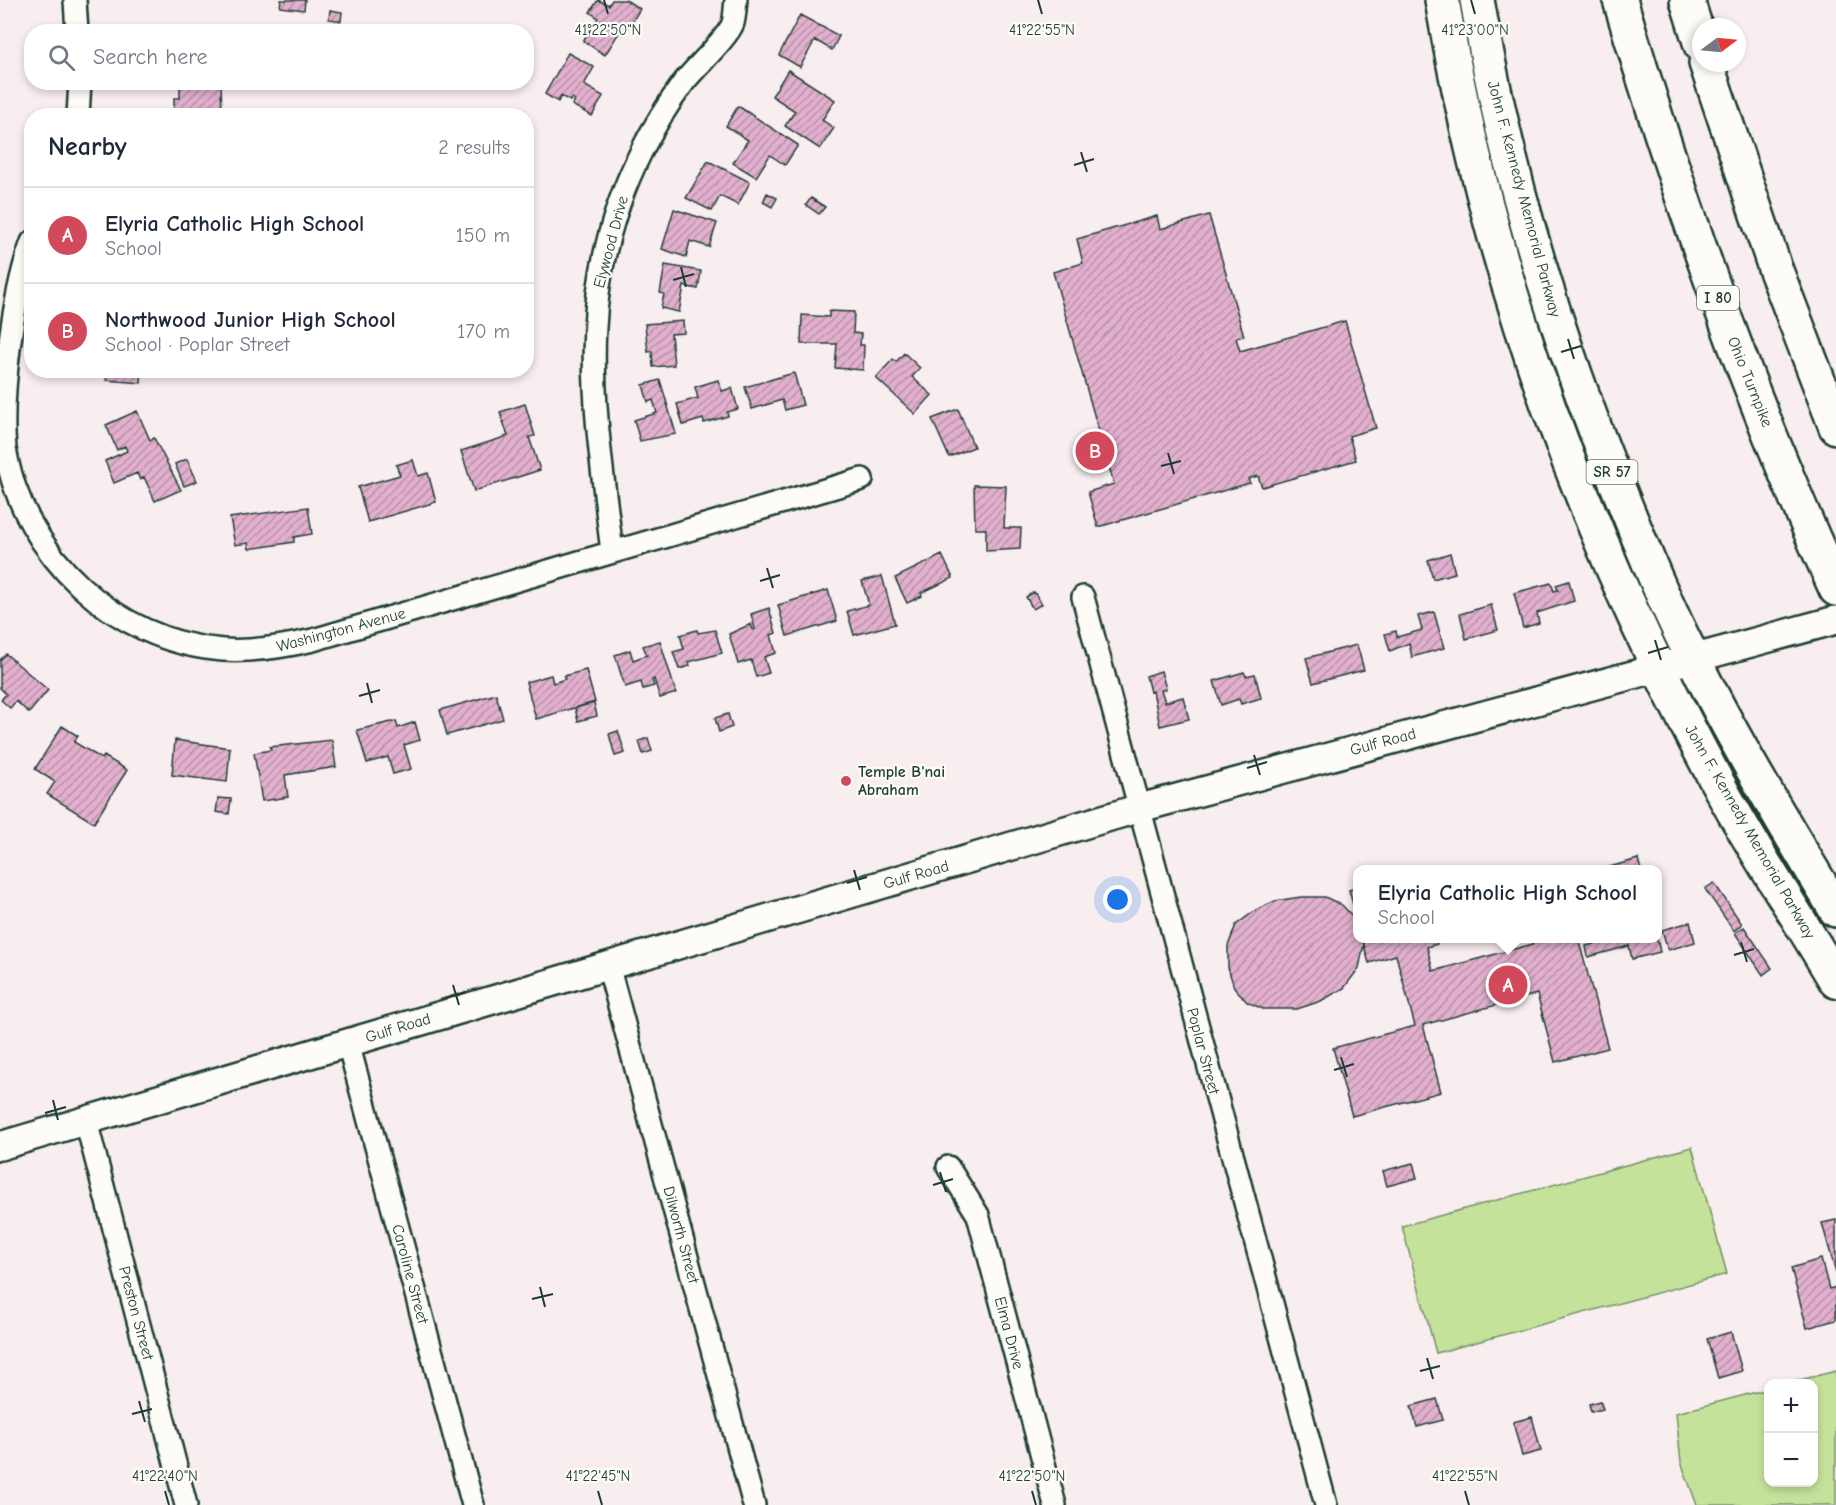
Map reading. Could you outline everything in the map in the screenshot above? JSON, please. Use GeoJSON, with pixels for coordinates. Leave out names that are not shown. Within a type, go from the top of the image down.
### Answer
{"type":"FeatureCollection","features":[{"type":"Feature","properties":{"kind":"highway","name":"John F. Kennedy Memorial Parkway"},"geometry":{"type":"LineString","coordinates":[[1442,0],[1469,140],[1516,316],[1575,480],[1658,666],[1725,795],[1836,981]]}},
{"type":"Feature","properties":{"kind":"highway","name":"John F. Kennedy Memorial Parkway"},"geometry":{"type":"LineString","coordinates":[[1477,0],[1507,147],[1551,307],[1601,446],[1662,595],[1692,657],[1736,738],[1836,910]]}},
{"type":"Feature","properties":{"kind":"highway","name":"Ohio Turnpike"},"geometry":{"type":"LineString","coordinates":[[1620,0],[1682,198],[1713,284],[1753,389],[1836,589]]}},
{"type":"Feature","properties":{"kind":"highway"},"geometry":{"type":"LineString","coordinates":[[1687,0],[1693,18]]}},
{"type":"Feature","properties":{"kind":"highway"},"geometry":{"type":"LineString","coordinates":[[1709,72],[1774,268],[1836,427]]}},
{"type":"Feature","properties":{"kind":"street"},"geometry":{"type":"LineString","coordinates":[[75,0],[76,24]]}},
{"type":"Feature","properties":{"kind":"street","name":"Elywood Drive"},"geometry":{"type":"LineString","coordinates":[[612,552],[593,389],[595,309],[601,269],[614,219],[641,153],[684,83],[733,24],[736,0]]}},
{"type":"Feature","properties":{"kind":"street"},"geometry":{"type":"LineString","coordinates":[[78,108],[80,90]]}},
{"type":"Feature","properties":{"kind":"street","name":"Washington Avenue"},"geometry":{"type":"LineString","coordinates":[[24,268],[19,285],[3,387],[3,429],[10,470],[33,529],[57,563],[87,593],[121,618],[159,636],[200,647],[242,651],[284,647],[861,479]]}},
{"type":"Feature","properties":{"kind":"street","name":"Poplar Street"},"geometry":{"type":"LineString","coordinates":[[1083,597],[1140,808],[1163,906],[1326,1505]]}},
{"type":"Feature","properties":{"kind":"street","name":"Gulf Road"},"geometry":{"type":"LineString","coordinates":[[0,1146],[1140,808],[1658,666],[1836,620]]}},
{"type":"Feature","properties":{"kind":"street","name":"Dilworth Street"},"geometry":{"type":"LineString","coordinates":[[608,965],[754,1505]]}},
{"type":"Feature","properties":{"kind":"street","name":"Caroline Street"},"geometry":{"type":"LineString","coordinates":[[348,1043],[472,1505]]}},
{"type":"Feature","properties":{"kind":"street","name":"Preston Street"},"geometry":{"type":"LineString","coordinates":[[86,1121],[186,1505]]}},
{"type":"Feature","properties":{"kind":"street","name":"Elma Drive"},"geometry":{"type":"LineString","coordinates":[[948,1167],[978,1215],[1055,1505]]}},
{"type":"Feature","properties":{"kind":"green space"},"geometry":{"type":"Polygon","coordinates":[[[1692,1147],[1727,1274],[1436,1353],[1402,1226],[1692,1147]]]}},
{"type":"Feature","properties":{"kind":"green space"},"geometry":{"type":"Polygon","coordinates":[[[1836,1371],[1836,1505],[1697,1505],[1681,1462],[1676,1413],[1764,1390],[1764,1487],[1818,1487],[1818,1379],[1804,1379],[1836,1371]]]}},
{"type":"Feature","properties":{"kind":"building"},"geometry":{"type":"Polygon","coordinates":[[[281,0],[305,0],[304,10],[280,7],[281,0]]]}},
{"type":"Feature","properties":{"kind":"building"},"geometry":{"type":"Polygon","coordinates":[[[598,0],[609,5],[612,0],[626,0],[640,9],[624,34],[620,31],[605,55],[583,41],[598,18],[590,12],[598,0]]]}},
{"type":"Feature","properties":{"kind":"building"},"geometry":{"type":"Polygon","coordinates":[[[330,10],[342,12],[341,21],[329,19],[330,10]]]}},
{"type":"Feature","properties":{"kind":"building"},"geometry":{"type":"Polygon","coordinates":[[[800,15],[839,36],[832,50],[815,40],[800,67],[779,55],[800,15]]]}},
{"type":"Feature","properties":{"kind":"building"},"geometry":{"type":"Polygon","coordinates":[[[568,53],[594,67],[584,85],[603,96],[592,116],[572,105],[575,100],[572,98],[570,101],[561,96],[558,102],[545,94],[568,53]]]}},
{"type":"Feature","properties":{"kind":"building"},"geometry":{"type":"Polygon","coordinates":[[[788,70],[835,100],[822,120],[834,128],[820,149],[785,126],[795,111],[772,96],[788,70]]]}},
{"type":"Feature","properties":{"kind":"building"},"geometry":{"type":"Polygon","coordinates":[[[180,90],[221,90],[222,108],[174,108],[174,98],[180,98],[180,90]]]}},
{"type":"Feature","properties":{"kind":"building"},"geometry":{"type":"Polygon","coordinates":[[[738,106],[798,145],[785,165],[770,155],[756,177],[733,163],[748,140],[726,126],[738,106]]]}},
{"type":"Feature","properties":{"kind":"building"},"geometry":{"type":"Polygon","coordinates":[[[708,161],[750,182],[738,205],[720,196],[712,211],[686,198],[708,161]]]}},
{"type":"Feature","properties":{"kind":"building"},"geometry":{"type":"Polygon","coordinates":[[[767,193],[777,198],[772,207],[763,202],[767,193]]]}},
{"type":"Feature","properties":{"kind":"building"},"geometry":{"type":"Polygon","coordinates":[[[811,198],[825,207],[819,214],[806,205],[811,198]]]}},
{"type":"Feature","properties":{"kind":"building"},"geometry":{"type":"Polygon","coordinates":[[[674,209],[717,223],[709,247],[690,241],[686,257],[662,249],[674,209]]]}},
{"type":"Feature","properties":{"kind":"building"},"geometry":{"type":"Polygon","coordinates":[[[1209,215],[1244,336],[1236,338],[1240,351],[1345,321],[1376,428],[1349,436],[1356,460],[1262,487],[1258,476],[1248,479],[1250,483],[1098,527],[1088,492],[1114,484],[1053,272],[1083,263],[1077,239],[1157,216],[1160,229],[1209,215]]]}},
{"type":"Feature","properties":{"kind":"building"},"geometry":{"type":"Polygon","coordinates":[[[665,265],[701,271],[698,289],[684,286],[679,312],[661,308],[664,294],[660,293],[665,265]]]}},
{"type":"Feature","properties":{"kind":"building"},"geometry":{"type":"Polygon","coordinates":[[[829,311],[854,312],[853,333],[861,334],[860,345],[864,345],[863,370],[835,368],[837,344],[801,344],[802,315],[829,317],[829,311]]]}},
{"type":"Feature","properties":{"kind":"building"},"geometry":{"type":"Polygon","coordinates":[[[683,321],[684,333],[671,334],[674,365],[653,367],[652,351],[648,352],[645,324],[683,321]]]}},
{"type":"Feature","properties":{"kind":"building"},"geometry":{"type":"Polygon","coordinates":[[[904,353],[920,368],[912,377],[932,395],[915,414],[876,378],[893,359],[896,362],[904,353]]]}},
{"type":"Feature","properties":{"kind":"building"},"geometry":{"type":"Polygon","coordinates":[[[794,373],[803,405],[785,410],[782,400],[752,409],[745,387],[794,373]]]}},
{"type":"Feature","properties":{"kind":"building"},"geometry":{"type":"Polygon","coordinates":[[[106,378],[141,378],[141,383],[106,380],[106,378]]]}},
{"type":"Feature","properties":{"kind":"building"},"geometry":{"type":"Polygon","coordinates":[[[660,380],[676,434],[640,441],[634,420],[657,413],[653,400],[648,402],[643,385],[660,380]]]}},
{"type":"Feature","properties":{"kind":"building"},"geometry":{"type":"Polygon","coordinates":[[[718,380],[722,391],[732,388],[738,409],[727,412],[728,416],[704,423],[703,419],[683,425],[677,404],[698,398],[695,387],[718,380]]]}},
{"type":"Feature","properties":{"kind":"building"},"geometry":{"type":"Polygon","coordinates":[[[525,404],[535,436],[529,437],[540,470],[474,491],[461,451],[508,436],[500,412],[525,404]]]}},
{"type":"Feature","properties":{"kind":"building"},"geometry":{"type":"Polygon","coordinates":[[[958,409],[974,447],[949,457],[932,419],[958,409]]]}},
{"type":"Feature","properties":{"kind":"building"},"geometry":{"type":"Polygon","coordinates":[[[137,411],[150,440],[154,438],[181,490],[155,501],[144,477],[140,480],[137,473],[114,483],[105,461],[127,451],[125,446],[117,450],[106,425],[137,411]]]}},
{"type":"Feature","properties":{"kind":"building"},"geometry":{"type":"Polygon","coordinates":[[[187,459],[197,481],[184,486],[175,464],[187,459]]]}},
{"type":"Feature","properties":{"kind":"building"},"geometry":{"type":"Polygon","coordinates":[[[413,460],[418,476],[428,473],[436,502],[368,522],[358,487],[400,475],[396,465],[413,460]]]}},
{"type":"Feature","properties":{"kind":"building"},"geometry":{"type":"Polygon","coordinates":[[[974,485],[1006,486],[1004,528],[1021,528],[1020,549],[986,551],[986,529],[975,529],[974,485]]]}},
{"type":"Feature","properties":{"kind":"building"},"geometry":{"type":"Polygon","coordinates":[[[308,507],[312,534],[294,537],[294,542],[249,549],[248,543],[235,545],[230,518],[308,507]]]}},
{"type":"Feature","properties":{"kind":"building"},"geometry":{"type":"Polygon","coordinates":[[[1450,553],[1455,573],[1433,579],[1428,560],[1450,553]]]}},
{"type":"Feature","properties":{"kind":"building"},"geometry":{"type":"Polygon","coordinates":[[[942,555],[953,578],[921,593],[922,596],[907,603],[895,578],[942,555]]]}},
{"type":"Feature","properties":{"kind":"building"},"geometry":{"type":"Polygon","coordinates":[[[882,576],[895,624],[854,635],[847,611],[869,605],[862,581],[882,576]]]}},
{"type":"Feature","properties":{"kind":"building"},"geometry":{"type":"Polygon","coordinates":[[[1569,581],[1574,601],[1537,613],[1539,623],[1523,628],[1514,593],[1551,583],[1554,591],[1558,590],[1556,585],[1569,581]]]}},
{"type":"Feature","properties":{"kind":"building"},"geometry":{"type":"Polygon","coordinates":[[[828,590],[837,621],[787,636],[778,605],[828,590]]]}},
{"type":"Feature","properties":{"kind":"building"},"geometry":{"type":"Polygon","coordinates":[[[1034,592],[1042,604],[1033,609],[1026,597],[1034,592]]]}},
{"type":"Feature","properties":{"kind":"building"},"geometry":{"type":"Polygon","coordinates":[[[1491,605],[1498,630],[1466,639],[1460,614],[1491,605]]]}},
{"type":"Feature","properties":{"kind":"building"},"geometry":{"type":"Polygon","coordinates":[[[769,608],[776,633],[771,635],[776,653],[764,657],[769,673],[756,677],[751,660],[738,664],[729,634],[751,624],[753,630],[755,629],[751,614],[769,608]]]}},
{"type":"Feature","properties":{"kind":"building"},"geometry":{"type":"Polygon","coordinates":[[[1434,612],[1444,648],[1412,657],[1409,643],[1390,651],[1385,634],[1396,631],[1397,637],[1422,630],[1418,616],[1434,612]]]}},
{"type":"Feature","properties":{"kind":"building"},"geometry":{"type":"Polygon","coordinates":[[[697,630],[698,633],[715,630],[722,653],[689,662],[690,666],[679,669],[673,652],[684,649],[680,635],[697,630]]]}},
{"type":"Feature","properties":{"kind":"building"},"geometry":{"type":"Polygon","coordinates":[[[660,641],[676,693],[660,698],[654,679],[652,680],[654,686],[643,689],[641,682],[625,687],[615,655],[630,650],[633,660],[647,655],[643,646],[660,641]]]}},
{"type":"Feature","properties":{"kind":"building"},"geometry":{"type":"Polygon","coordinates":[[[1357,645],[1364,670],[1313,683],[1306,658],[1357,645]]]}},
{"type":"Feature","properties":{"kind":"building"},"geometry":{"type":"Polygon","coordinates":[[[6,654],[48,690],[29,713],[16,701],[10,708],[1,700],[6,694],[0,688],[0,660],[6,654]]]}},
{"type":"Feature","properties":{"kind":"building"},"geometry":{"type":"Polygon","coordinates":[[[586,670],[595,702],[536,719],[526,682],[551,675],[553,683],[565,679],[564,676],[586,670]]]}},
{"type":"Feature","properties":{"kind":"building"},"geometry":{"type":"Polygon","coordinates":[[[1161,671],[1166,689],[1161,690],[1165,702],[1183,697],[1189,719],[1160,726],[1153,691],[1150,692],[1146,676],[1161,671]]]}},
{"type":"Feature","properties":{"kind":"building"},"geometry":{"type":"Polygon","coordinates":[[[1244,672],[1246,676],[1255,674],[1261,698],[1241,704],[1239,699],[1221,705],[1214,681],[1244,672]]]}},
{"type":"Feature","properties":{"kind":"building"},"geometry":{"type":"Polygon","coordinates":[[[496,694],[503,719],[447,735],[440,710],[496,694]]]}},
{"type":"Feature","properties":{"kind":"building"},"geometry":{"type":"Polygon","coordinates":[[[594,703],[597,716],[578,721],[575,708],[594,703]]]}},
{"type":"Feature","properties":{"kind":"building"},"geometry":{"type":"Polygon","coordinates":[[[728,714],[732,727],[719,732],[715,718],[728,714]]]}},
{"type":"Feature","properties":{"kind":"building"},"geometry":{"type":"Polygon","coordinates":[[[396,721],[398,728],[415,722],[420,740],[404,745],[411,769],[393,774],[388,757],[367,763],[357,730],[396,721]]]}},
{"type":"Feature","properties":{"kind":"building"},"geometry":{"type":"Polygon","coordinates":[[[62,726],[78,736],[74,742],[102,759],[104,756],[127,770],[94,823],[47,794],[55,782],[35,769],[62,726]]]}},
{"type":"Feature","properties":{"kind":"building"},"geometry":{"type":"Polygon","coordinates":[[[618,731],[625,753],[615,756],[609,734],[618,731]]]}},
{"type":"Feature","properties":{"kind":"building"},"geometry":{"type":"Polygon","coordinates":[[[648,738],[652,751],[643,754],[639,741],[648,738]]]}},
{"type":"Feature","properties":{"kind":"building"},"geometry":{"type":"Polygon","coordinates":[[[175,740],[230,748],[227,782],[172,775],[175,740]]]}},
{"type":"Feature","properties":{"kind":"building"},"geometry":{"type":"Polygon","coordinates":[[[332,740],[336,767],[285,775],[288,797],[262,801],[254,753],[271,750],[270,747],[332,740]]]}},
{"type":"Feature","properties":{"kind":"building"},"geometry":{"type":"Polygon","coordinates":[[[218,798],[231,799],[229,814],[216,812],[218,798]]]}},
{"type":"Feature","properties":{"kind":"building"},"geometry":{"type":"Polygon","coordinates":[[[1638,859],[1640,865],[1617,865],[1638,859]]]}},
{"type":"Feature","properties":{"kind":"building"},"geometry":{"type":"Polygon","coordinates":[[[1714,883],[1742,924],[1734,931],[1705,889],[1714,883]]]}},
{"type":"Feature","properties":{"kind":"building"},"geometry":{"type":"Polygon","coordinates":[[[1353,889],[1353,904],[1349,890],[1353,889]]]}},
{"type":"Feature","properties":{"kind":"building"},"geometry":{"type":"Polygon","coordinates":[[[1301,897],[1325,897],[1342,905],[1353,917],[1353,943],[1364,944],[1359,968],[1344,988],[1321,1001],[1297,1009],[1263,1009],[1247,1002],[1234,987],[1228,968],[1228,946],[1236,925],[1256,910],[1275,901],[1301,897]]]}},
{"type":"Feature","properties":{"kind":"building"},"geometry":{"type":"Polygon","coordinates":[[[1690,922],[1695,942],[1668,950],[1662,930],[1690,922]]]}},
{"type":"Feature","properties":{"kind":"building"},"geometry":{"type":"Polygon","coordinates":[[[1744,927],[1772,968],[1763,975],[1735,933],[1744,927]]]}},
{"type":"Feature","properties":{"kind":"building"},"geometry":{"type":"Polygon","coordinates":[[[1363,943],[1437,943],[1427,947],[1433,971],[1533,943],[1579,943],[1608,1048],[1555,1062],[1537,994],[1423,1025],[1441,1092],[1352,1116],[1333,1048],[1415,1026],[1396,955],[1369,963],[1363,943]]]}},
{"type":"Feature","properties":{"kind":"building"},"geometry":{"type":"Polygon","coordinates":[[[1597,943],[1658,943],[1660,952],[1632,959],[1629,946],[1588,957],[1586,946],[1597,943]]]}},
{"type":"Feature","properties":{"kind":"building"},"geometry":{"type":"Polygon","coordinates":[[[1413,1163],[1417,1178],[1387,1186],[1383,1171],[1413,1163]]]}},
{"type":"Feature","properties":{"kind":"building"},"geometry":{"type":"Polygon","coordinates":[[[1836,1220],[1836,1273],[1822,1223],[1836,1220]]]}},
{"type":"Feature","properties":{"kind":"building"},"geometry":{"type":"Polygon","coordinates":[[[1821,1259],[1829,1289],[1836,1287],[1836,1320],[1807,1328],[1791,1268],[1821,1259]]]}},
{"type":"Feature","properties":{"kind":"building"},"geometry":{"type":"Polygon","coordinates":[[[1731,1332],[1742,1371],[1718,1378],[1707,1339],[1731,1332]]]}},
{"type":"Feature","properties":{"kind":"building"},"geometry":{"type":"Polygon","coordinates":[[[1437,1399],[1443,1420],[1417,1427],[1411,1406],[1437,1399]]]}},
{"type":"Feature","properties":{"kind":"building"},"geometry":{"type":"Polygon","coordinates":[[[1600,1401],[1603,1409],[1591,1412],[1589,1404],[1600,1401]]]}},
{"type":"Feature","properties":{"kind":"building"},"geometry":{"type":"Polygon","coordinates":[[[1532,1417],[1541,1451],[1522,1456],[1513,1422],[1532,1417]]]}},
{"type":"Feature","properties":{"kind":"place","name":"Northwood Junior High School"},"geometry":{"type":"Point","coordinates":[1095,451]}},
{"type":"Feature","properties":{"kind":"place","name":"Temple B'nai Abraham"},"geometry":{"type":"Point","coordinates":[846,781]}},
{"type":"Feature","properties":{"kind":"place","name":"Elyria Catholic High School"},"geometry":{"type":"Point","coordinates":[1508,985]}}]}
